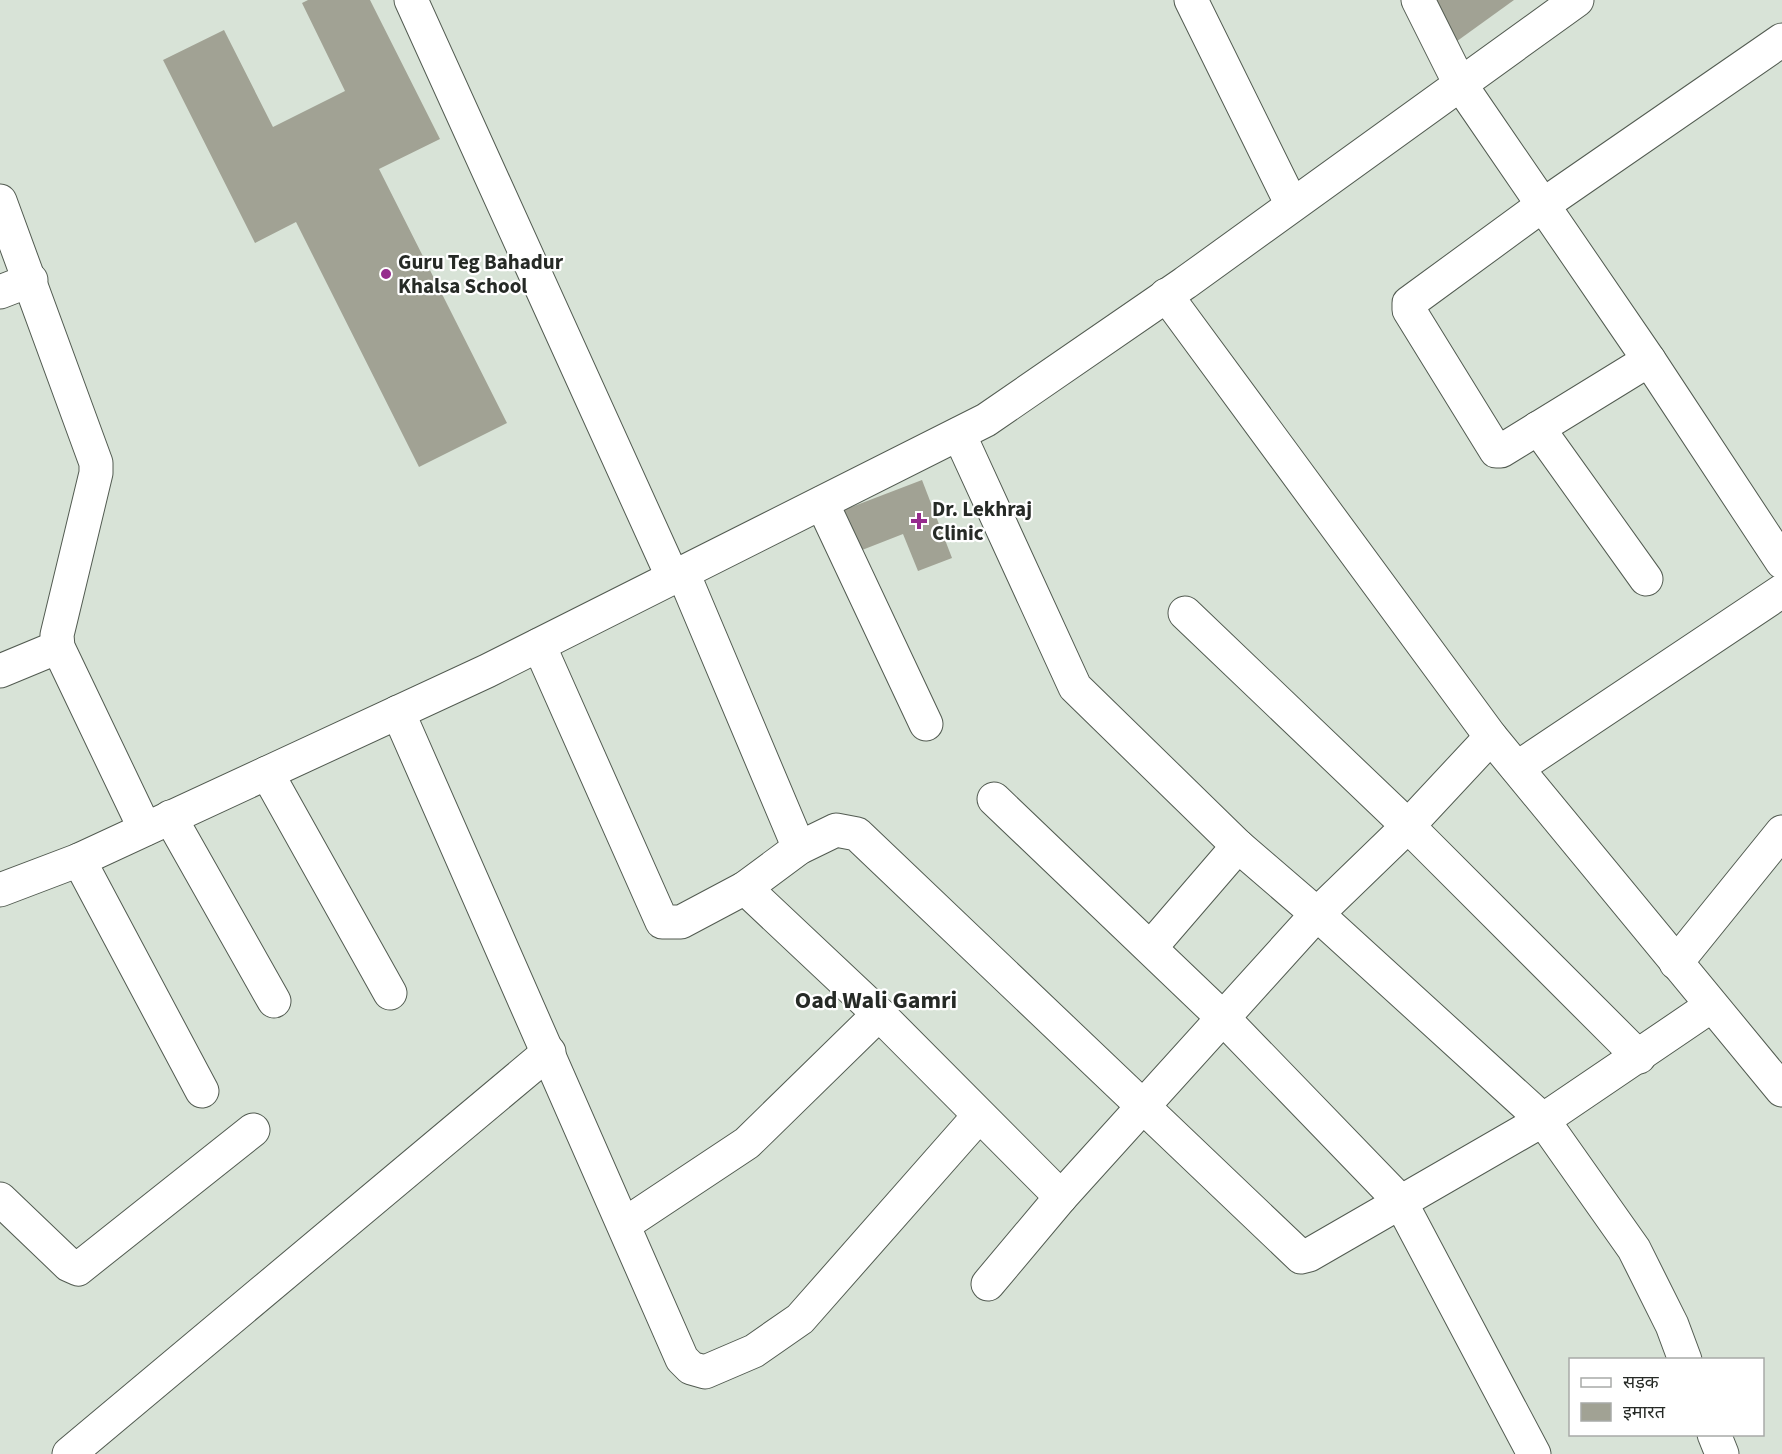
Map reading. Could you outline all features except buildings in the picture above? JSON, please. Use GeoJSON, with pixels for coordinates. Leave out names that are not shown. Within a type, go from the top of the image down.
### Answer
{"type":"FeatureCollection","features":[{"type":"Feature","properties":{"kind":"street"},"geometry":{"type":"LineString","coordinates":[[411,0],[678,575],[799,848]]}},
{"type":"Feature","properties":{"kind":"street"},"geometry":{"type":"LineString","coordinates":[[1191,0],[1292,205]]}},
{"type":"Feature","properties":{"kind":"street"},"geometry":{"type":"LineString","coordinates":[[1418,0],[1460,84],[1649,360],[1782,562]]}},
{"type":"Feature","properties":{"kind":"street"},"geometry":{"type":"LineString","coordinates":[[0,890],[79,860],[539,645],[986,420],[1166,295],[1577,0]]}},
{"type":"Feature","properties":{"kind":"street"},"geometry":{"type":"LineString","coordinates":[[1649,360],[1501,451],[1494,450],[1408,306],[1412,300],[1543,205],[1782,40]]}},
{"type":"Feature","properties":{"kind":"street"},"geometry":{"type":"LineString","coordinates":[[0,201],[31,280],[96,463],[96,473],[57,635],[58,647],[157,823],[274,1001]]}},
{"type":"Feature","properties":{"kind":"street"},"geometry":{"type":"LineString","coordinates":[[0,292],[31,280]]}},
{"type":"Feature","properties":{"kind":"street"},"geometry":{"type":"LineString","coordinates":[[1166,295],[1491,737],[1782,1090]]}},
{"type":"Feature","properties":{"kind":"street"},"geometry":{"type":"LineString","coordinates":[[1538,429],[1646,579]]}},
{"type":"Feature","properties":{"kind":"street"},"geometry":{"type":"LineString","coordinates":[[959,434],[1075,687],[1238,846],[1317,914],[1543,1120],[1634,1249],[1672,1325],[1685,1358]]}},
{"type":"Feature","properties":{"kind":"street"},"geometry":{"type":"LineString","coordinates":[[822,502],[926,724]]}},
{"type":"Feature","properties":{"kind":"street"},"geometry":{"type":"LineString","coordinates":[[1517,768],[1782,591]]}},
{"type":"Feature","properties":{"kind":"street"},"geometry":{"type":"LineString","coordinates":[[1185,613],[1408,826],[1639,1057]]}},
{"type":"Feature","properties":{"kind":"street"},"geometry":{"type":"LineString","coordinates":[[539,645],[657,918],[662,922],[681,922],[745,888],[799,848],[836,830],[857,834],[1301,1257],[1309,1255],[1543,1120],[1711,1006]]}},
{"type":"Feature","properties":{"kind":"street"},"geometry":{"type":"LineString","coordinates":[[0,671],[58,647]]}},
{"type":"Feature","properties":{"kind":"street"},"geometry":{"type":"LineString","coordinates":[[398,712],[625,1224],[682,1359],[691,1368],[705,1372],[754,1352],[800,1319],[978,1117]]}},
{"type":"Feature","properties":{"kind":"street"},"geometry":{"type":"LineString","coordinates":[[988,1284],[1060,1197],[1317,914],[1408,826],[1491,737]]}},
{"type":"Feature","properties":{"kind":"street"},"geometry":{"type":"LineString","coordinates":[[267,773],[390,993]]}},
{"type":"Feature","properties":{"kind":"street"},"geometry":{"type":"LineString","coordinates":[[994,800],[1151,947],[1400,1201],[1534,1454]]}},
{"type":"Feature","properties":{"kind":"street"},"geometry":{"type":"LineString","coordinates":[[1676,963],[1782,832]]}},
{"type":"Feature","properties":{"kind":"street"},"geometry":{"type":"LineString","coordinates":[[1151,947],[1238,846]]}},
{"type":"Feature","properties":{"kind":"street"},"geometry":{"type":"LineString","coordinates":[[79,860],[202,1091]]}},
{"type":"Feature","properties":{"kind":"street"},"geometry":{"type":"LineString","coordinates":[[745,888],[879,1014],[978,1117],[1060,1197]]}},
{"type":"Feature","properties":{"kind":"street"},"geometry":{"type":"LineString","coordinates":[[625,1224],[747,1143],[879,1014]]}},
{"type":"Feature","properties":{"kind":"street"},"geometry":{"type":"LineString","coordinates":[[69,1454],[549,1052]]}},
{"type":"Feature","properties":{"kind":"street"},"geometry":{"type":"LineString","coordinates":[[0,1199],[69,1265],[78,1269],[253,1130]]}},
{"type":"Feature","properties":{"kind":"street"},"geometry":{"type":"LineString","coordinates":[[1715,1436],[1722,1454]]}},
{"type":"Feature","properties":{"kind":"place","name":"Guru Teg Bahadur Khalsa School"},"geometry":{"type":"Point","coordinates":[386,274]}},
{"type":"Feature","properties":{"kind":"place","name":"Dr. Lekhraj Clinic"},"geometry":{"type":"Point","coordinates":[919,521]}},
{"type":"Feature","properties":{"kind":"district","name":"Oad Wali Gamri"},"geometry":{"type":"Point","coordinates":[876,1000]}}]}
